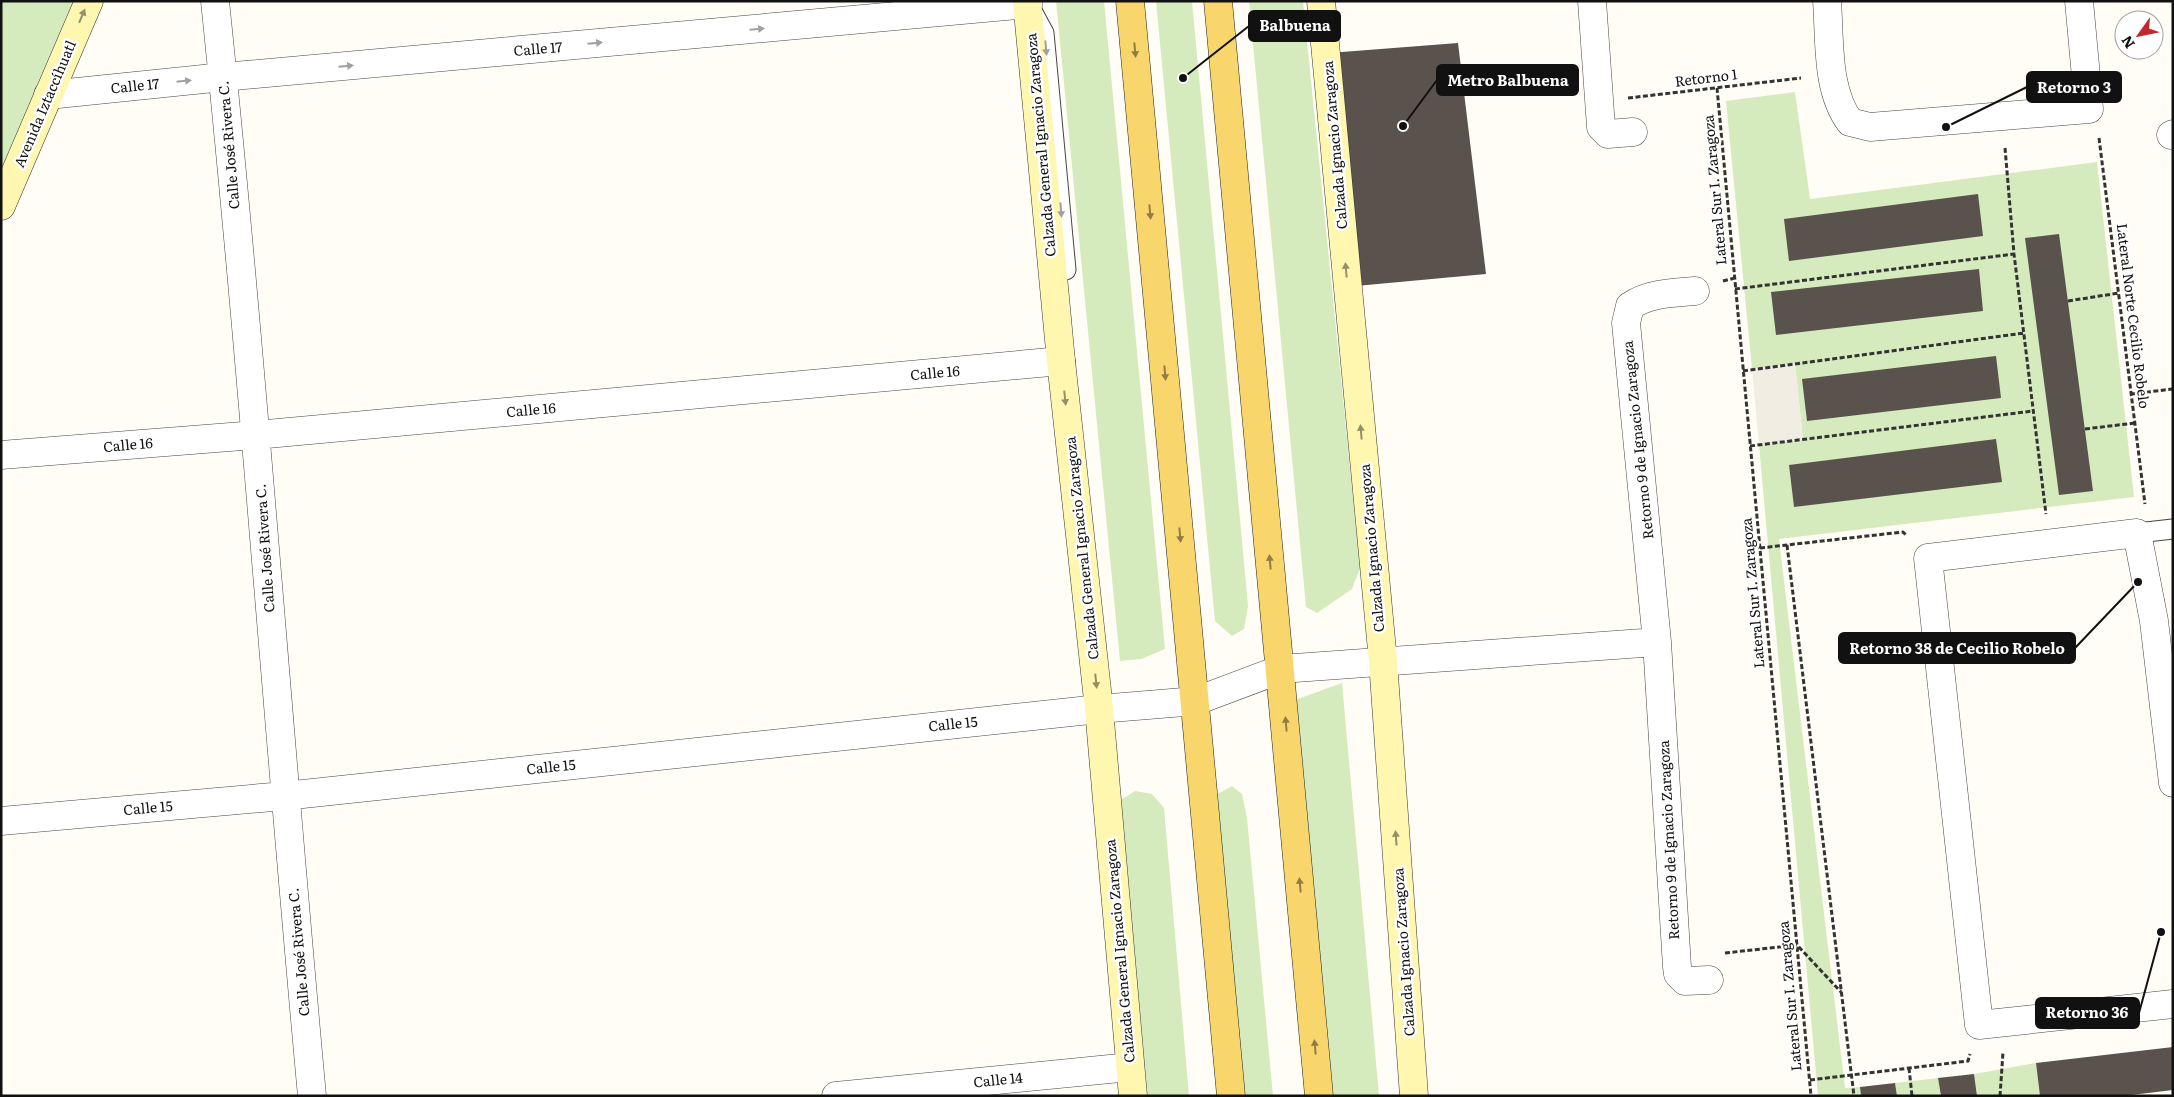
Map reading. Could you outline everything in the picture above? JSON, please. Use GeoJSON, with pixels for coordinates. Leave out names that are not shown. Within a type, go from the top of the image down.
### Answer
{"type":"FeatureCollection","features":[{"type":"Feature","properties":{"kind":"main road","name":"Avenida Iztaccíhuatl"},"geometry":{"type":"LineString","coordinates":[[1,206],[88,1]]}},
{"type":"Feature","properties":{"kind":"main road"},"geometry":{"type":"LineString","coordinates":[[1130,1],[1232,1096]]}},
{"type":"Feature","properties":{"kind":"main road"},"geometry":{"type":"LineString","coordinates":[[1218,1],[1319,1096]]}},
{"type":"Feature","properties":{"kind":"main road","name":"Calzada Ignacio Zaragoza"},"geometry":{"type":"LineString","coordinates":[[1321,1],[1383,661],[1414,1096]]}},
{"type":"Feature","properties":{"kind":"main road","name":"Calzada General Ignacio Zaragoza"},"geometry":{"type":"LineString","coordinates":[[1027,3],[1061,361],[1099,708],[1133,1096]]}},
{"type":"Feature","properties":{"kind":"street","name":"Calle José Rivera C."},"geometry":{"type":"LineString","coordinates":[[215,1],[256,434],[284,796],[312,1096]]}},
{"type":"Feature","properties":{"kind":"street"},"geometry":{"type":"LineString","coordinates":[[1592,1],[1602,127],[1608,134],[1633,132]]}},
{"type":"Feature","properties":{"kind":"street"},"geometry":{"type":"LineString","coordinates":[[1827,1],[1832,74],[1843,113],[1850,122],[1859,126],[1870,127],[2002,114],[2089,109],[2079,1]]}},
{"type":"Feature","properties":{"kind":"street","name":"Calle 17"},"geometry":{"type":"LineString","coordinates":[[48,95],[223,77],[1027,3]]}},
{"type":"Feature","properties":{"kind":"street","name":"Retorno 9 de Ignacio Zaragoza"},"geometry":{"type":"LineString","coordinates":[[1695,290],[1648,296],[1630,306],[1626,314],[1657,642],[1677,967],[1678,974],[1685,981],[1709,980]]}},
{"type":"Feature","properties":{"kind":"street","name":"Calle 16"},"geometry":{"type":"LineString","coordinates":[[1,455],[256,434],[1061,361]]}},
{"type":"Feature","properties":{"kind":"street"},"geometry":{"type":"LineString","coordinates":[[2173,783],[2163,619],[2143,533],[1928,558],[1992,1024],[2173,1004]]}},
{"type":"Feature","properties":{"kind":"street"},"geometry":{"type":"LineString","coordinates":[[1383,661],[1657,642]]}},
{"type":"Feature","properties":{"kind":"street","name":"Calle 15"},"geometry":{"type":"LineString","coordinates":[[1,821],[284,796],[1099,708],[1196,701],[1281,669],[1383,661]]}},
{"type":"Feature","properties":{"kind":"street","name":"Calle 14"},"geometry":{"type":"LineString","coordinates":[[836,1096],[1130,1067]]}},
{"type":"Feature","properties":{"kind":"lane"},"geometry":{"type":"LineString","coordinates":[[2143,533],[2173,529]]}},
{"type":"Feature","properties":{"kind":"path","name":"Retorno 1"},"geometry":{"type":"LineString","coordinates":[[1633,132],[1618,100],[1832,74]]}},
{"type":"Feature","properties":{"kind":"path","name":"Lateral Sur I. Zaragoza"},"geometry":{"type":"LineString","coordinates":[[1717,88],[1811,1096]]}},
{"type":"Feature","properties":{"kind":"path","name":"Lateral Norte Cecilio Robelo"},"geometry":{"type":"LineString","coordinates":[[2089,109],[2095,109],[2135,423],[2143,533]]}},
{"type":"Feature","properties":{"kind":"path"},"geometry":{"type":"LineString","coordinates":[[2002,114],[2014,254],[2050,545]]}},
{"type":"Feature","properties":{"kind":"path"},"geometry":{"type":"LineString","coordinates":[[1736,289],[2014,254]]}},
{"type":"Feature","properties":{"kind":"path"},"geometry":{"type":"LineString","coordinates":[[2068,301],[2118,293]]}},
{"type":"Feature","properties":{"kind":"path"},"geometry":{"type":"LineString","coordinates":[[1743,371],[2024,333]]}},
{"type":"Feature","properties":{"kind":"path"},"geometry":{"type":"LineString","coordinates":[[2131,394],[2173,389]]}},
{"type":"Feature","properties":{"kind":"path"},"geometry":{"type":"LineString","coordinates":[[1750,446],[2033,411]]}},
{"type":"Feature","properties":{"kind":"path"},"geometry":{"type":"LineString","coordinates":[[2085,429],[2135,423]]}},
{"type":"Feature","properties":{"kind":"path"},"geometry":{"type":"LineString","coordinates":[[1760,548],[1904,532],[1928,558]]}},
{"type":"Feature","properties":{"kind":"path"},"geometry":{"type":"LineString","coordinates":[[1787,545],[1854,1096]]}},
{"type":"Feature","properties":{"kind":"path"},"geometry":{"type":"LineString","coordinates":[[1717,954],[1797,945],[1841,992]]}},
{"type":"Feature","properties":{"kind":"path"},"geometry":{"type":"LineString","coordinates":[[1810,1080],[1968,1061],[1992,1024]]}},
{"type":"Feature","properties":{"kind":"path"},"geometry":{"type":"LineString","coordinates":[[1992,1024],[2000,1096]]}},
{"type":"Feature","properties":{"kind":"path"},"geometry":{"type":"LineString","coordinates":[[1909,1068],[1912,1096]]}},
{"type":"Feature","properties":{"kind":"green space"},"geometry":{"type":"Polygon","coordinates":[[[1,1],[74,1],[1,172],[1,1]]]}},
{"type":"Feature","properties":{"kind":"green space"},"geometry":{"type":"Polygon","coordinates":[[[1056,1],[1104,1],[1165,649],[1141,659],[1120,661],[1056,1]]]}},
{"type":"Feature","properties":{"kind":"green space"},"geometry":{"type":"Polygon","coordinates":[[[1156,1],[1192,1],[1248,606],[1244,629],[1232,636],[1215,621],[1156,1]]]}},
{"type":"Feature","properties":{"kind":"green space"},"geometry":{"type":"Polygon","coordinates":[[[1249,1],[1303,1],[1360,568],[1352,589],[1317,613],[1306,607],[1249,1]]]}},
{"type":"Feature","properties":{"kind":"green space"},"geometry":{"type":"Polygon","coordinates":[[[1795,92],[1810,199],[2097,162],[2134,497],[1779,539],[1845,1088],[1860,1087],[1861,1096],[1818,1096],[1759,445],[1803,439],[1795,364],[1752,369],[1726,101],[1795,92]]]}},
{"type":"Feature","properties":{"kind":"green space"},"geometry":{"type":"Polygon","coordinates":[[[1342,683],[1379,1096],[1320,1096],[1295,700],[1342,683]]]}},
{"type":"Feature","properties":{"kind":"green space"},"geometry":{"type":"Polygon","coordinates":[[[1232,786],[1242,794],[1247,818],[1273,1096],[1240,1096],[1216,795],[1232,786]]]}},
{"type":"Feature","properties":{"kind":"green space"},"geometry":{"type":"Polygon","coordinates":[[[1135,791],[1152,794],[1164,808],[1189,1096],[1143,1096],[1118,821],[1121,800],[1135,791]]]}},
{"type":"Feature","properties":{"kind":"green space"},"geometry":{"type":"Polygon","coordinates":[[[2036,1063],[2040,1096],[1977,1096],[1974,1074],[2036,1063]]]}},
{"type":"Feature","properties":{"kind":"green space"},"geometry":{"type":"Polygon","coordinates":[[[1938,1078],[1941,1096],[1897,1096],[1895,1083],[1938,1078]]]}},
{"type":"Feature","properties":{"kind":"shaded area"},"geometry":{"type":"Polygon","coordinates":[[[1795,363],[1803,440],[1759,445],[1752,369],[1795,363]]]}},
{"type":"Feature","properties":{"kind":"building"},"geometry":{"type":"Polygon","coordinates":[[[1458,43],[1486,274],[1356,286],[1329,53],[1458,43]]]}},
{"type":"Feature","properties":{"kind":"building"},"geometry":{"type":"Polygon","coordinates":[[[1978,194],[1983,236],[1789,261],[1784,219],[1978,194]]]}},
{"type":"Feature","properties":{"kind":"building"},"geometry":{"type":"Polygon","coordinates":[[[2059,234],[2093,491],[2059,495],[2025,238],[2059,234]]]}},
{"type":"Feature","properties":{"kind":"building"},"geometry":{"type":"Polygon","coordinates":[[[1979,269],[1983,311],[1776,335],[1771,292],[1979,269]]]}},
{"type":"Feature","properties":{"kind":"building"},"geometry":{"type":"Polygon","coordinates":[[[1996,356],[2001,398],[1807,421],[1802,379],[1996,356]]]}},
{"type":"Feature","properties":{"kind":"building"},"geometry":{"type":"Polygon","coordinates":[[[1996,439],[2002,482],[1794,507],[1789,465],[1996,439]]]}},
{"type":"Feature","properties":{"kind":"building"},"geometry":{"type":"Polygon","coordinates":[[[2173,1047],[2173,1090],[2123,1096],[2040,1096],[2036,1063],[2173,1047]]]}},
{"type":"Feature","properties":{"kind":"building"},"geometry":{"type":"Polygon","coordinates":[[[1974,1074],[1977,1096],[1941,1096],[1938,1078],[1974,1074]]]}},
{"type":"Feature","properties":{"kind":"building"},"geometry":{"type":"Polygon","coordinates":[[[1895,1083],[1897,1096],[1861,1096],[1860,1087],[1895,1083]]]}},
{"type":"Feature","properties":{"kind":"place","name":"Balbuena"},"geometry":{"type":"Point","coordinates":[1183,78]}},
{"type":"Feature","properties":{"kind":"place","name":"Metro Balbuena"},"geometry":{"type":"Point","coordinates":[1403,126]}},
{"type":"Feature","properties":{"kind":"place","name":"Retorno 3"},"geometry":{"type":"Point","coordinates":[1946,127]}},
{"type":"Feature","properties":{"kind":"place","name":"Retorno 38 de Cecilio Robelo"},"geometry":{"type":"Point","coordinates":[2138,582]}},
{"type":"Feature","properties":{"kind":"place","name":"Retorno 36"},"geometry":{"type":"Point","coordinates":[2161,932]}}]}
